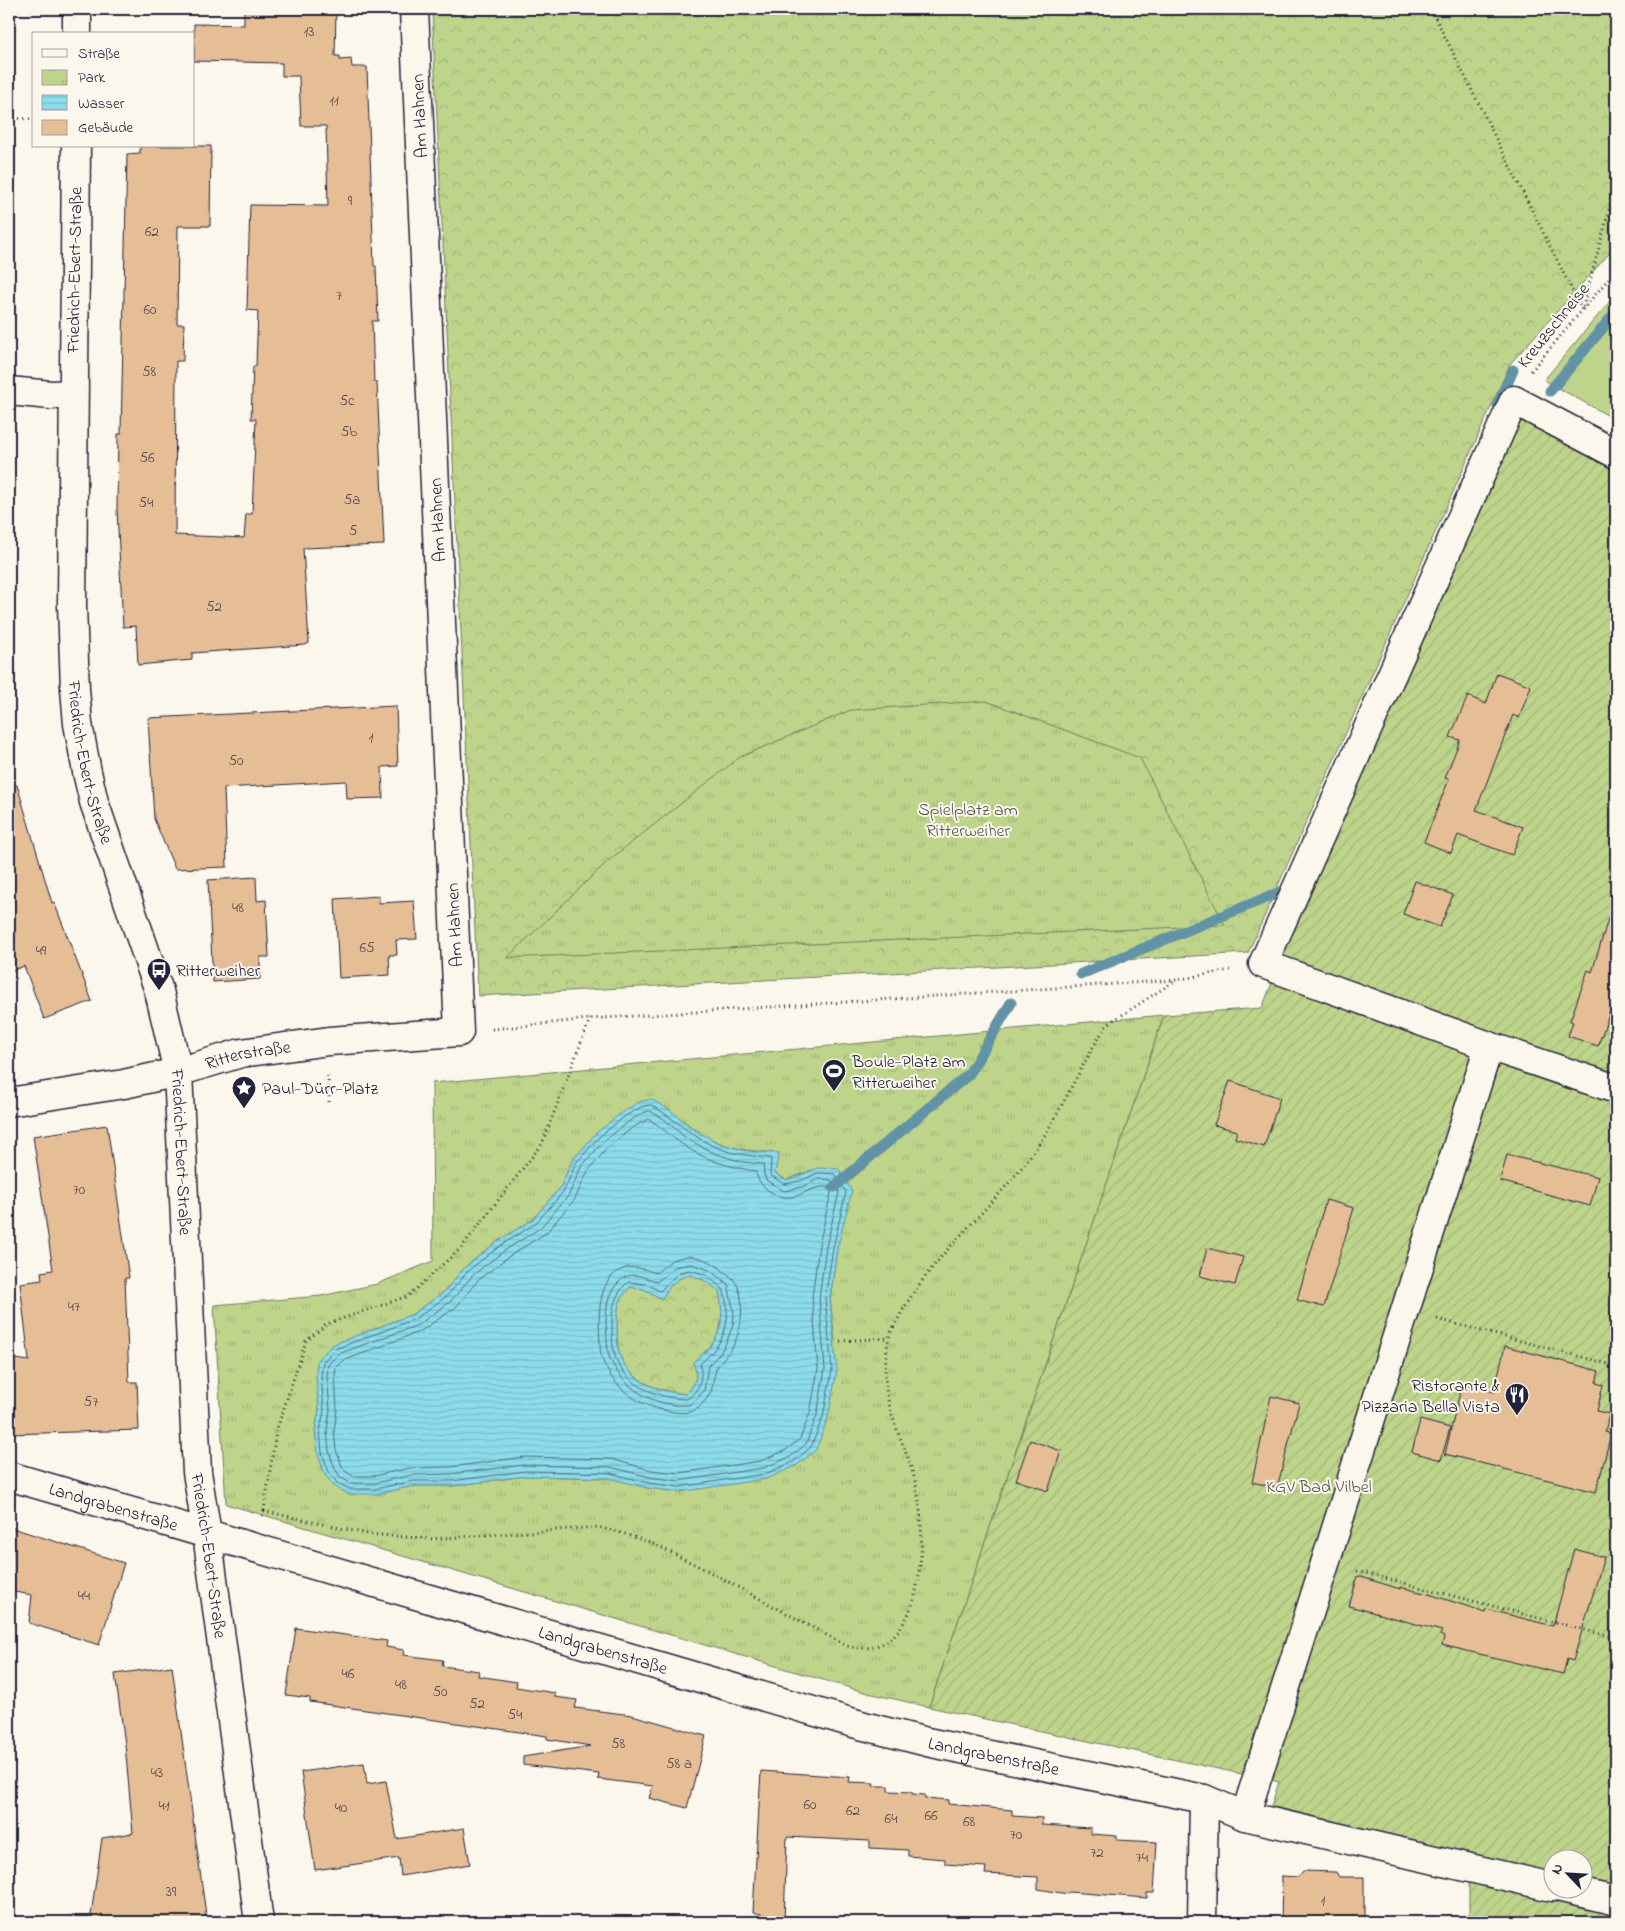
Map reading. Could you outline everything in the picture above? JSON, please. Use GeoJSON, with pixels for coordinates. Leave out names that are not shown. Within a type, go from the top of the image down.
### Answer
{"type":"FeatureCollection","features":[{"type":"Feature","properties":{"kind":"street"},"geometry":{"type":"LineString","coordinates":[[77,9],[77,32]]}},
{"type":"Feature","properties":{"kind":"street","name":"Am Hahnen"},"geometry":{"type":"LineString","coordinates":[[414,9],[459,1032]]}},
{"type":"Feature","properties":{"kind":"street","name":"Friedrich-Ebert-Straße"},"geometry":{"type":"LineString","coordinates":[[76,148],[72,394],[72,614],[78,724],[94,802],[159,991],[178,1072],[197,1472],[259,1922]]}},
{"type":"Feature","properties":{"kind":"street"},"geometry":{"type":"LineString","coordinates":[[9,391],[51,395],[72,394]]}},
{"type":"Feature","properties":{"kind":"street"},"geometry":{"type":"LineString","coordinates":[[1616,454],[1514,400],[1263,964],[1489,1046],[1616,1089]]}},
{"type":"Feature","properties":{"kind":"street","name":"Ritterstraße"},"geometry":{"type":"LineString","coordinates":[[9,1102],[124,1084],[178,1072],[241,1053],[329,1042],[459,1032]]}},
{"type":"Feature","properties":{"kind":"street"},"geometry":{"type":"LineString","coordinates":[[1245,1816],[1489,1046]]}},
{"type":"Feature","properties":{"kind":"street","name":"Landgrabenstraße"},"geometry":{"type":"LineString","coordinates":[[9,1476],[864,1726],[927,1742],[1204,1799],[1245,1816],[1542,1885]]}},
{"type":"Feature","properties":{"kind":"street"},"geometry":{"type":"LineString","coordinates":[[1202,1922],[1204,1799]]}},
{"type":"Feature","properties":{"kind":"street"},"geometry":{"type":"LineString","coordinates":[[1592,1895],[1616,1900]]}},
{"type":"Feature","properties":{"kind":"path"},"geometry":{"type":"LineString","coordinates":[[1431,9],[1582,310]]}},
{"type":"Feature","properties":{"kind":"path"},"geometry":{"type":"LineString","coordinates":[[9,118],[32,119]]}},
{"type":"Feature","properties":{"kind":"path"},"geometry":{"type":"LineString","coordinates":[[1582,310],[1608,214],[1616,176]]}},
{"type":"Feature","properties":{"kind":"path","name":"Kreuzschneise"},"geometry":{"type":"LineString","coordinates":[[1514,400],[1532,370],[1616,270]]}},
{"type":"Feature","properties":{"kind":"path"},"geometry":{"type":"LineString","coordinates":[[459,1032],[590,1019],[1176,980],[1263,964]]}},
{"type":"Feature","properties":{"kind":"path"},"geometry":{"type":"LineString","coordinates":[[264,1511],[367,1534],[430,1539],[598,1527],[656,1545],[847,1646],[861,1650],[878,1646],[891,1639],[901,1628],[909,1613],[919,1572],[922,1529],[917,1489],[907,1454],[892,1416],[887,1393],[884,1368],[888,1338],[904,1307],[928,1272],[1007,1184],[1036,1148],[1107,1025],[1176,980]]}},
{"type":"Feature","properties":{"kind":"path"},"geometry":{"type":"LineString","coordinates":[[253,1548],[264,1511],[276,1432],[306,1341],[327,1324],[408,1296],[461,1248],[542,1144],[590,1019]]}},
{"type":"Feature","properties":{"kind":"path"},"geometry":{"type":"LineString","coordinates":[[1405,1311],[1616,1366]]}},
{"type":"Feature","properties":{"kind":"path"},"geometry":{"type":"LineString","coordinates":[[840,1341],[888,1338]]}},
{"type":"Feature","properties":{"kind":"path"},"geometry":{"type":"LineString","coordinates":[[1325,1563],[1616,1638]]}},
{"type":"Feature","properties":{"kind":"green space"},"geometry":{"type":"Polygon","coordinates":[[[432,9],[1616,9],[1616,246],[1510,364],[1248,953],[478,996],[432,9]]]}},
{"type":"Feature","properties":{"kind":"green space"},"geometry":{"type":"Polygon","coordinates":[[[1616,294],[1616,420],[1544,380],[1616,294]]]}},
{"type":"Feature","properties":{"kind":"green space","name":"KGV Bad Vilbel"},"geometry":{"type":"Polygon","coordinates":[[[1521,421],[1616,471],[1616,1922],[1469,1922],[1469,1853],[1271,1806],[1279,1782],[929,1707],[1164,1015],[1262,1008],[1290,938],[1521,421]]]}},
{"type":"Feature","properties":{"kind":"green space","name":"Spielplatz am Ritterweiher"},"geometry":{"type":"Polygon","coordinates":[[[986,701],[1140,758],[1225,925],[507,958],[608,861],[740,757],[851,710],[986,701]]]}},
{"type":"Feature","properties":{"kind":"green space"},"geometry":{"type":"Polygon","coordinates":[[[1164,1015],[929,1707],[864,1692],[226,1504],[214,1305],[321,1296],[377,1284],[433,1261],[432,1083],[1164,1015]],[[670,1110],[572,1161],[560,1188],[532,1220],[498,1241],[465,1267],[444,1292],[413,1314],[332,1345],[318,1394],[319,1410],[315,1430],[318,1454],[325,1475],[376,1494],[413,1486],[452,1486],[525,1476],[609,1478],[648,1488],[679,1492],[835,1342],[830,1299],[837,1249],[817,1168],[786,1180],[775,1173],[778,1153],[745,1150],[720,1143],[670,1110]]]}},
{"type":"Feature","properties":{"kind":"green space"},"geometry":{"type":"Polygon","coordinates":[[[691,1275],[704,1280],[719,1291],[722,1313],[719,1331],[715,1339],[702,1355],[693,1362],[696,1379],[686,1394],[655,1387],[637,1378],[629,1371],[619,1352],[617,1319],[621,1300],[630,1287],[644,1289],[662,1299],[674,1283],[681,1278],[691,1275]]]}},
{"type":"Feature","properties":{"kind":"water"},"geometry":{"type":"Polygon","coordinates":[[[651,1099],[670,1110],[693,1129],[721,1144],[746,1151],[779,1153],[775,1173],[786,1180],[817,1168],[839,1169],[852,1191],[837,1249],[830,1299],[837,1370],[828,1418],[816,1450],[796,1466],[766,1479],[679,1492],[648,1488],[609,1478],[525,1476],[452,1486],[413,1486],[376,1494],[348,1494],[334,1486],[325,1475],[318,1454],[315,1430],[319,1410],[316,1376],[317,1360],[332,1345],[413,1314],[444,1292],[465,1267],[498,1241],[532,1220],[560,1188],[572,1161],[595,1134],[621,1113],[639,1102],[651,1099]],[[691,1275],[681,1278],[670,1286],[662,1299],[644,1289],[630,1287],[623,1296],[617,1314],[619,1352],[629,1371],[646,1384],[665,1391],[686,1394],[692,1387],[696,1379],[693,1362],[702,1355],[715,1339],[721,1323],[722,1313],[719,1291],[704,1280],[691,1275]]]}},
{"type":"Feature","properties":{"kind":"building"},"geometry":{"type":"Polygon","coordinates":[[[244,9],[336,9],[335,56],[340,56],[340,60],[351,59],[352,67],[367,67],[374,266],[376,266],[378,321],[372,321],[374,382],[377,382],[384,545],[303,548],[309,643],[305,645],[192,653],[192,660],[138,665],[136,626],[123,627],[117,510],[118,434],[121,434],[127,154],[140,153],[140,148],[195,148],[195,146],[211,146],[210,226],[178,226],[177,324],[184,324],[183,361],[176,361],[175,535],[244,538],[246,514],[252,514],[256,419],[251,419],[253,366],[256,366],[258,311],[247,310],[250,205],[328,206],[326,126],[301,126],[299,76],[282,76],[282,63],[195,61],[194,24],[244,25],[244,9]]]}},
{"type":"Feature","properties":{"kind":"building"},"geometry":{"type":"Polygon","coordinates":[[[1497,673],[1531,686],[1519,718],[1513,715],[1476,810],[1523,827],[1512,855],[1458,835],[1451,853],[1424,842],[1449,779],[1445,778],[1460,740],[1450,737],[1468,696],[1486,704],[1497,673]]]}},
{"type":"Feature","properties":{"kind":"building"},"geometry":{"type":"Polygon","coordinates":[[[396,706],[398,766],[382,767],[383,798],[347,799],[346,781],[224,788],[227,867],[175,869],[154,819],[148,718],[396,706]]]}},
{"type":"Feature","properties":{"kind":"building"},"geometry":{"type":"Polygon","coordinates":[[[17,785],[52,903],[54,902],[92,1001],[44,1019],[24,966],[9,972],[9,786],[17,785]]]}},
{"type":"Feature","properties":{"kind":"building"},"geometry":{"type":"Polygon","coordinates":[[[256,877],[257,901],[266,900],[269,957],[260,957],[260,979],[213,982],[208,880],[256,877]]]}},
{"type":"Feature","properties":{"kind":"building"},"geometry":{"type":"Polygon","coordinates":[[[1415,881],[1453,895],[1440,927],[1403,914],[1415,881]]]}},
{"type":"Feature","properties":{"kind":"building"},"geometry":{"type":"Polygon","coordinates":[[[379,896],[379,903],[414,901],[417,939],[396,940],[397,955],[389,955],[390,975],[339,978],[335,899],[379,896]]]}},
{"type":"Feature","properties":{"kind":"building"},"geometry":{"type":"Polygon","coordinates":[[[1609,916],[1616,917],[1616,994],[1598,1046],[1568,1036],[1573,1022],[1570,1021],[1588,970],[1592,972],[1609,916]]]}},
{"type":"Feature","properties":{"kind":"building"},"geometry":{"type":"Polygon","coordinates":[[[1230,1081],[1280,1098],[1264,1147],[1235,1138],[1237,1131],[1214,1125],[1230,1081]]]}},
{"type":"Feature","properties":{"kind":"building"},"geometry":{"type":"Polygon","coordinates":[[[107,1125],[129,1278],[125,1278],[129,1382],[137,1382],[139,1430],[9,1434],[9,1358],[29,1361],[20,1283],[42,1280],[41,1272],[53,1270],[33,1136],[107,1125]]]}},
{"type":"Feature","properties":{"kind":"building"},"geometry":{"type":"Polygon","coordinates":[[[1507,1155],[1598,1177],[1590,1206],[1500,1181],[1507,1155]]]}},
{"type":"Feature","properties":{"kind":"building"},"geometry":{"type":"Polygon","coordinates":[[[1326,1200],[1354,1208],[1324,1307],[1297,1300],[1326,1200]]]}},
{"type":"Feature","properties":{"kind":"building"},"geometry":{"type":"Polygon","coordinates":[[[1207,1248],[1243,1257],[1235,1285],[1200,1276],[1207,1248]]]}},
{"type":"Feature","properties":{"kind":"building"},"geometry":{"type":"Polygon","coordinates":[[[1505,1346],[1599,1371],[1596,1383],[1603,1385],[1597,1411],[1609,1414],[1605,1432],[1611,1434],[1596,1492],[1445,1454],[1462,1384],[1494,1392],[1505,1346]]]}},
{"type":"Feature","properties":{"kind":"building"},"geometry":{"type":"Polygon","coordinates":[[[1271,1396],[1299,1403],[1277,1488],[1252,1482],[1271,1396]]]}},
{"type":"Feature","properties":{"kind":"building"},"geometry":{"type":"Polygon","coordinates":[[[1420,1420],[1450,1428],[1441,1460],[1412,1452],[1420,1420]]]}},
{"type":"Feature","properties":{"kind":"building"},"geometry":{"type":"Polygon","coordinates":[[[1030,1440],[1061,1451],[1048,1491],[1016,1480],[1030,1440]]]}},
{"type":"Feature","properties":{"kind":"building"},"geometry":{"type":"Polygon","coordinates":[[[9,1527],[124,1563],[99,1645],[29,1623],[32,1595],[9,1591],[9,1527]]]}},
{"type":"Feature","properties":{"kind":"building"},"geometry":{"type":"Polygon","coordinates":[[[1574,1549],[1604,1557],[1573,1661],[1567,1659],[1563,1674],[1442,1645],[1444,1637],[1440,1635],[1442,1631],[1349,1606],[1358,1576],[1400,1589],[1400,1587],[1432,1595],[1485,1612],[1486,1609],[1553,1626],[1574,1549]]]}},
{"type":"Feature","properties":{"kind":"building"},"geometry":{"type":"Polygon","coordinates":[[[296,1628],[387,1641],[386,1647],[404,1650],[403,1655],[443,1660],[442,1666],[479,1671],[478,1676],[517,1682],[516,1687],[555,1693],[555,1697],[577,1700],[575,1708],[632,1715],[706,1736],[687,1808],[649,1798],[653,1786],[598,1779],[599,1774],[523,1765],[523,1757],[591,1746],[547,1739],[547,1736],[310,1702],[310,1698],[286,1695],[296,1628]]]}},
{"type":"Feature","properties":{"kind":"building"},"geometry":{"type":"Polygon","coordinates":[[[172,1666],[207,1922],[90,1922],[102,1838],[133,1833],[125,1744],[115,1674],[172,1666]]]}},
{"type":"Feature","properties":{"kind":"building"},"geometry":{"type":"Polygon","coordinates":[[[364,1763],[367,1784],[386,1781],[397,1839],[464,1828],[470,1864],[401,1876],[399,1858],[315,1870],[301,1772],[364,1763]]]}},
{"type":"Feature","properties":{"kind":"building"},"geometry":{"type":"Polygon","coordinates":[[[761,1771],[850,1777],[849,1782],[874,1783],[873,1786],[888,1786],[888,1791],[912,1792],[912,1794],[925,1795],[925,1798],[949,1800],[948,1804],[1012,1810],[1012,1816],[1042,1818],[1042,1825],[1091,1828],[1091,1834],[1117,1836],[1117,1840],[1157,1842],[1154,1893],[1147,1893],[1147,1898],[1069,1892],[1068,1894],[1038,1889],[1038,1877],[985,1874],[986,1867],[945,1864],[945,1859],[908,1856],[908,1850],[870,1848],[870,1841],[787,1837],[784,1920],[753,1912],[761,1771]]]}},
{"type":"Feature","properties":{"kind":"building"},"geometry":{"type":"Polygon","coordinates":[[[1303,1871],[1336,1872],[1339,1877],[1364,1877],[1364,1922],[1281,1922],[1282,1876],[1298,1877],[1303,1871]]]}},
{"type":"Feature","properties":{"kind":"waterway"},"geometry":{"type":"LineString","coordinates":[[1550,391],[1616,312]]}},
{"type":"Feature","properties":{"kind":"waterway"},"geometry":{"type":"LineString","coordinates":[[1498,405],[1513,370]]}},
{"type":"Feature","properties":{"kind":"waterway"},"geometry":{"type":"LineString","coordinates":[[1081,974],[1285,890],[1289,882]]}},
{"type":"Feature","properties":{"kind":"waterway"},"geometry":{"type":"LineString","coordinates":[[834,1187],[969,1074],[1011,1003]]}},
{"type":"Feature","properties":{"kind":"place","name":"Ritterweiher"},"geometry":{"type":"Point","coordinates":[159,991]}},
{"type":"Feature","properties":{"kind":"place","name":"Boule-Platz am Ritterweiher"},"geometry":{"type":"Point","coordinates":[834,1092]}},
{"type":"Feature","properties":{"kind":"place","name":"Paul-Dürr-Platz"},"geometry":{"type":"Point","coordinates":[244,1109]}},
{"type":"Feature","properties":{"kind":"place","name":"Ristorante & Pizzaria Bella Vista"},"geometry":{"type":"Point","coordinates":[1517,1416]}}]}
